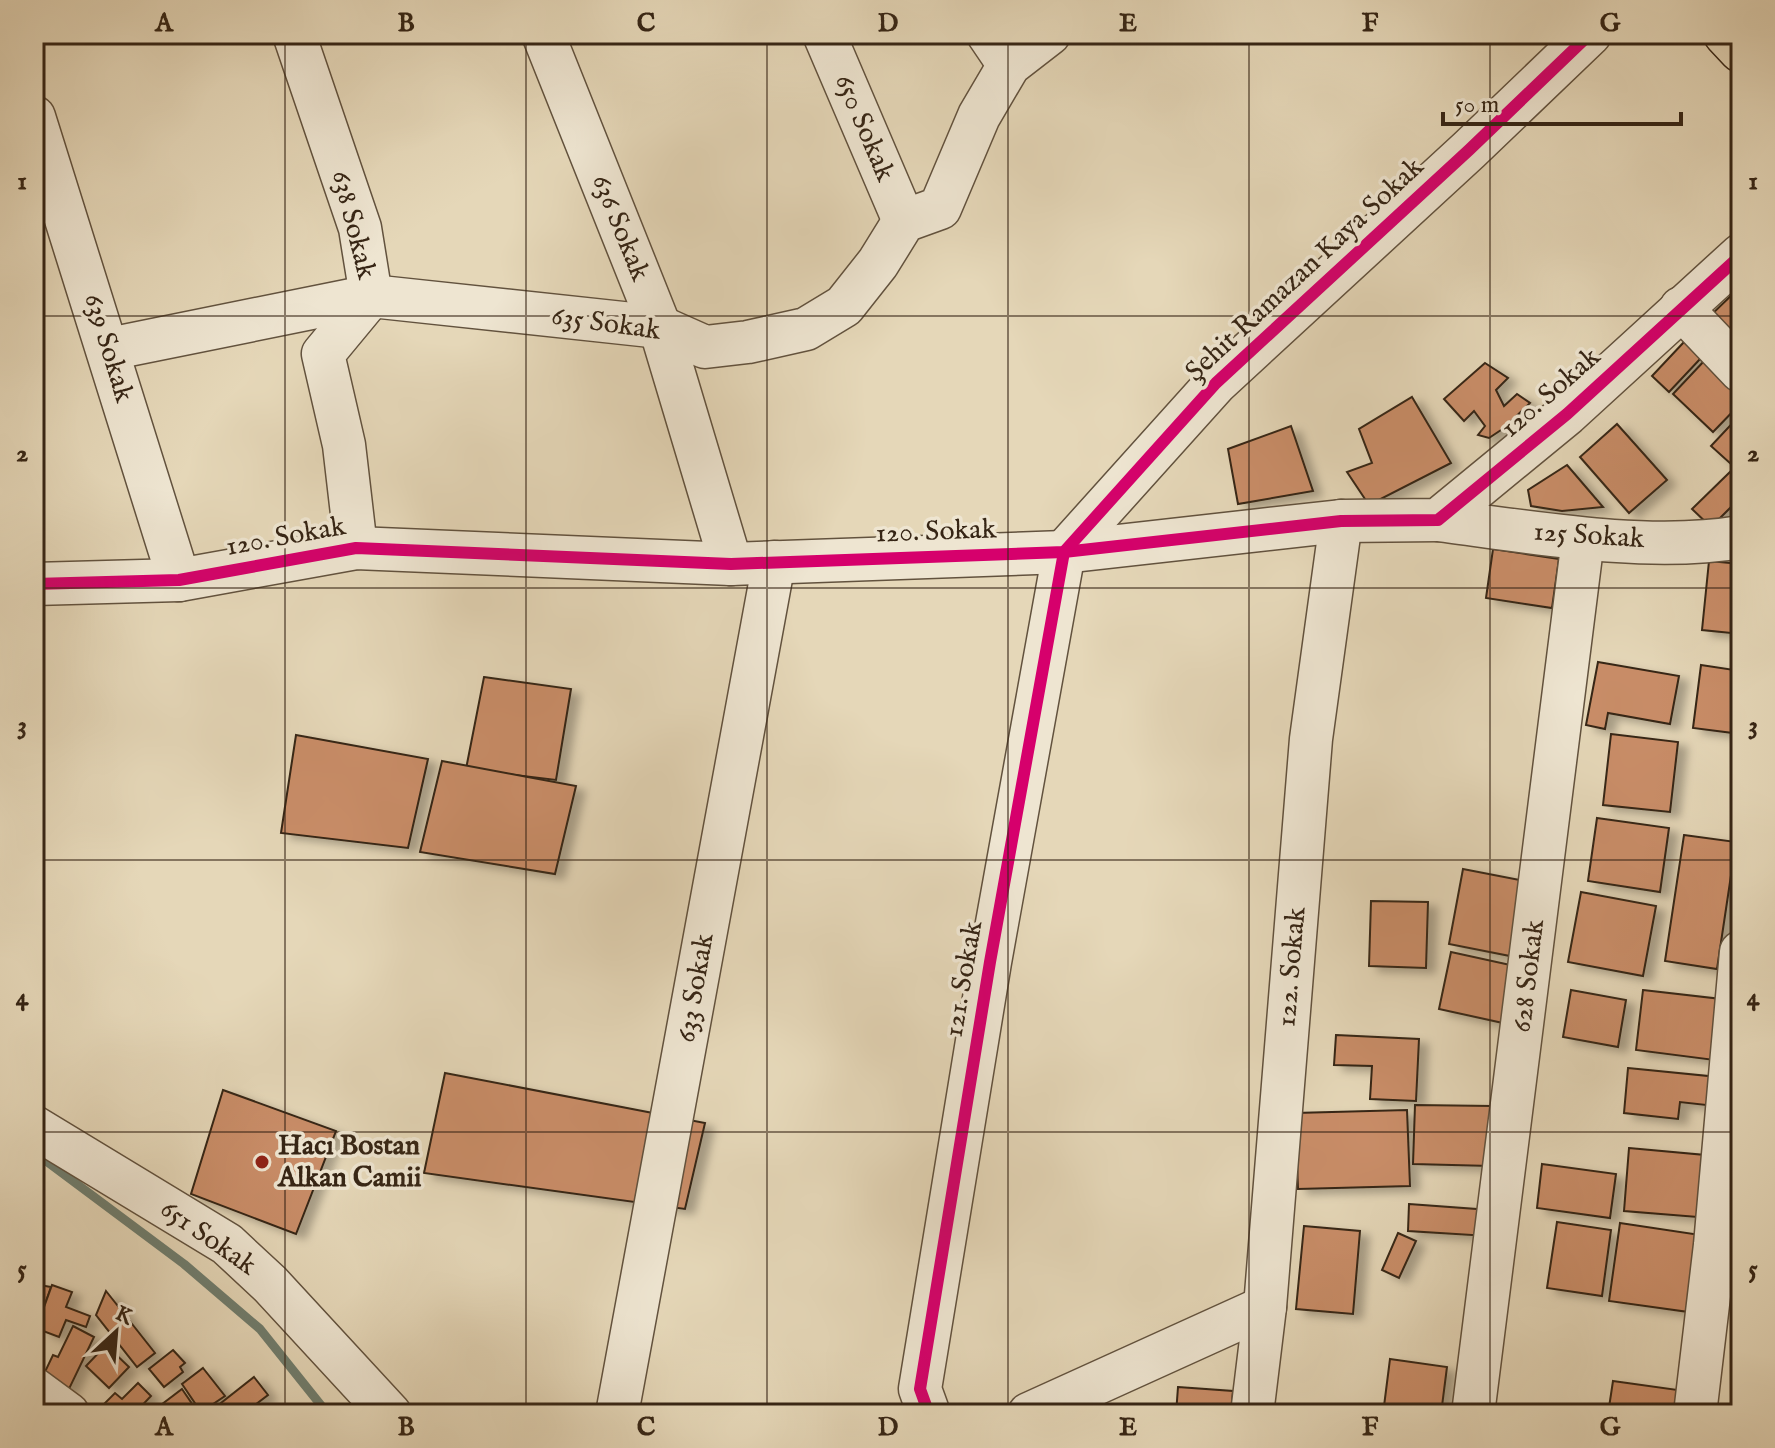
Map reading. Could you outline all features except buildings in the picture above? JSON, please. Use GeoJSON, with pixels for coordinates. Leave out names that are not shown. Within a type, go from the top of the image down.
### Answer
{"type":"FeatureCollection","features":[{"type":"Feature","properties":{"kind":"main road"},"geometry":{"type":"LineString","coordinates":[[1726,34],[1741,50]]}},
{"type":"Feature","properties":{"kind":"street","name":"638 Sokak"},"geometry":{"type":"LineString","coordinates":[[294,34],[360,228],[371,296],[323,354],[344,445],[356,548]]}},
{"type":"Feature","properties":{"kind":"street","name":"636 Sokak"},"geometry":{"type":"LineString","coordinates":[[543,34],[660,327],[731,564]]}},
{"type":"Feature","properties":{"kind":"street","name":"650 Sokak"},"geometry":{"type":"LineString","coordinates":[[824,34],[904,221]]}},
{"type":"Feature","properties":{"kind":"street"},"geometry":{"type":"LineString","coordinates":[[904,221],[940,208],[979,116],[998,50],[1049,34]]}},
{"type":"Feature","properties":{"kind":"street","name":"Şehit Ramazan Kaya Sokak"},"geometry":{"type":"LineString","coordinates":[[1064,552],[1216,383],[1590,34]]}},
{"type":"Feature","properties":{"kind":"street","name":"639 Sokak"},"geometry":{"type":"LineString","coordinates":[[34,117],[179,580]]}},
{"type":"Feature","properties":{"kind":"street","name":"635 Sokak"},"geometry":{"type":"LineString","coordinates":[[109,349],[371,296],[660,327],[705,347],[748,342],[806,329],[844,306],[878,263],[904,221]]}},
{"type":"Feature","properties":{"kind":"street","name":"120. Sokak"},"geometry":{"type":"LineString","coordinates":[[34,584],[179,580],[356,548],[731,564],[1064,552],[1341,521],[1438,520],[1567,414],[1741,255]]}},
{"type":"Feature","properties":{"kind":"street"},"geometry":{"type":"LineString","coordinates":[[1681,308],[1741,371]]}},
{"type":"Feature","properties":{"kind":"street","name":"125 Sokak"},"geometry":{"type":"LineString","coordinates":[[1438,520],[1583,539],[1707,543],[1741,537]]}},
{"type":"Feature","properties":{"kind":"street","name":"122. Sokak"},"geometry":{"type":"LineString","coordinates":[[1252,1414],[1265,1307],[1311,739],[1341,521]]}},
{"type":"Feature","properties":{"kind":"street","name":"628 Sokak"},"geometry":{"type":"LineString","coordinates":[[1473,1414],[1583,539]]}},
{"type":"Feature","properties":{"kind":"street","name":"121. Sokak"},"geometry":{"type":"LineString","coordinates":[[929,1414],[920,1389],[990,962],[1064,552]]}},
{"type":"Feature","properties":{"kind":"street","name":"633 Sokak"},"geometry":{"type":"LineString","coordinates":[[617,1414],[774,562]]}},
{"type":"Feature","properties":{"kind":"street"},"geometry":{"type":"LineString","coordinates":[[1695,1414],[1715,1245],[1741,952]]}},
{"type":"Feature","properties":{"kind":"street","name":"651 Sokak"},"geometry":{"type":"LineString","coordinates":[[34,1127],[227,1244],[270,1284],[390,1414]]}},
{"type":"Feature","properties":{"kind":"street"},"geometry":{"type":"LineString","coordinates":[[1029,1414],[1265,1307]]}},
{"type":"Feature","properties":{"kind":"street"},"geometry":{"type":"LineString","coordinates":[[34,1389],[68,1414]]}},
{"type":"Feature","properties":{"kind":"waterway"},"geometry":{"type":"LineString","coordinates":[[34,1152],[184,1264],[260,1329],[328,1414]]}},
{"type":"Feature","properties":{"kind":"cycle path"},"geometry":{"type":"LineString","coordinates":[[929,1414],[920,1389],[990,962],[1064,552],[1216,383],[1590,34]]}},
{"type":"Feature","properties":{"kind":"cycle path"},"geometry":{"type":"LineString","coordinates":[[34,584],[179,580],[356,548],[731,564],[1064,552],[1341,521],[1438,520],[1567,414],[1741,255]]}},
{"type":"Feature","properties":{"kind":"place","name":"Hacı Bostan Alkan Camii"},"geometry":{"type":"Point","coordinates":[262,1162]}}]}
